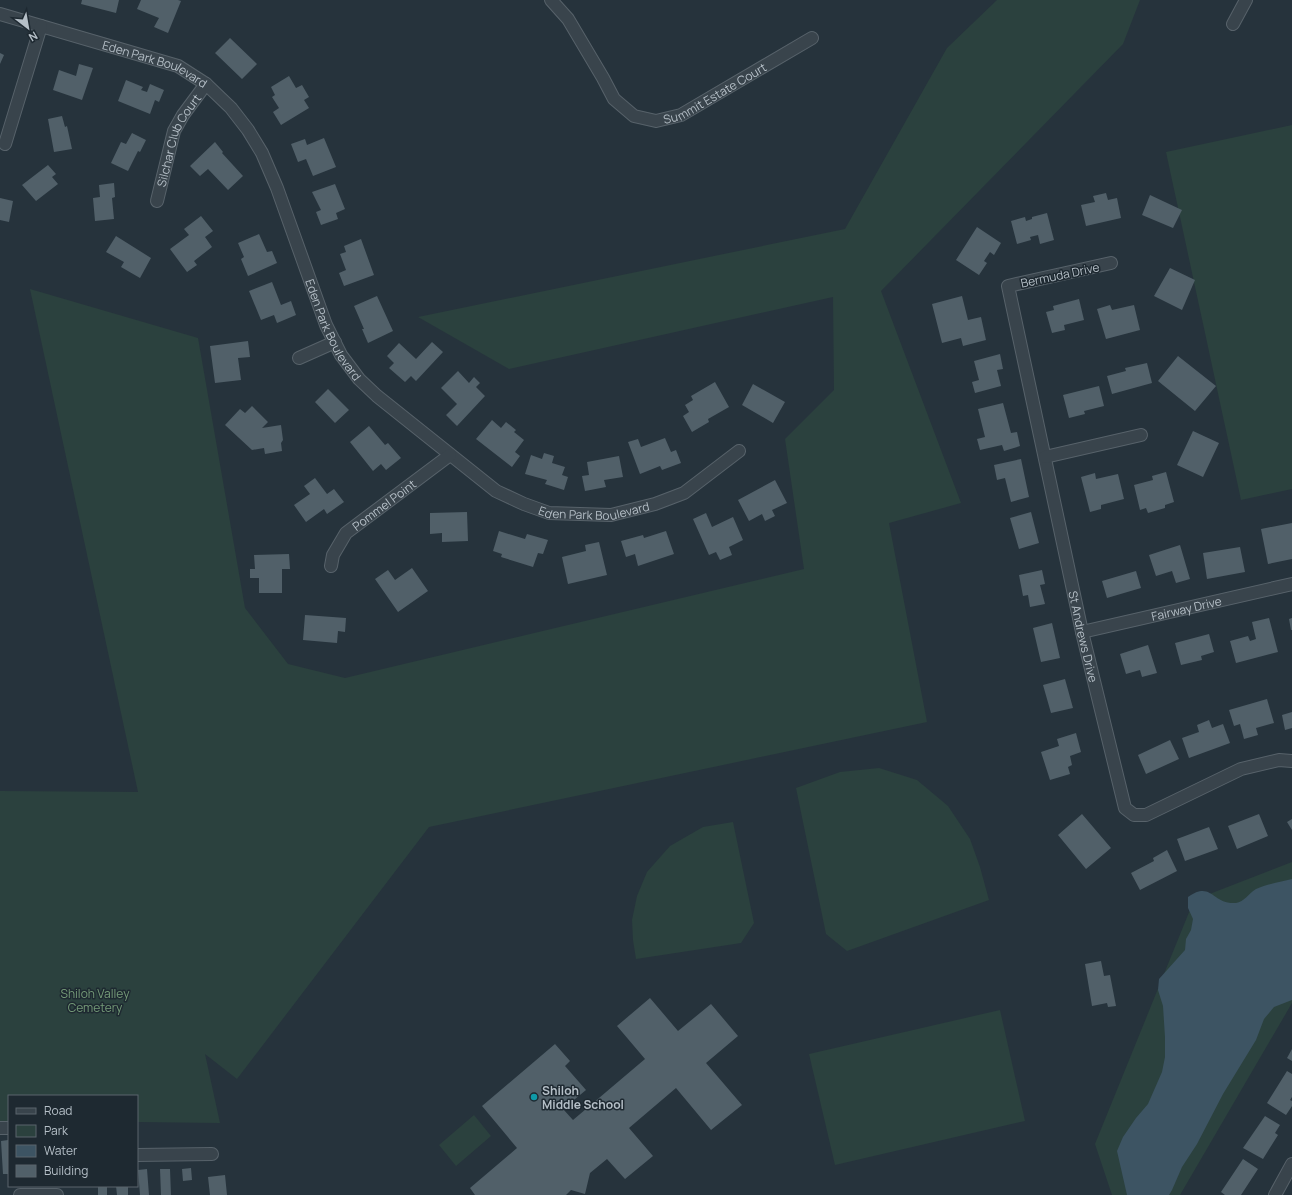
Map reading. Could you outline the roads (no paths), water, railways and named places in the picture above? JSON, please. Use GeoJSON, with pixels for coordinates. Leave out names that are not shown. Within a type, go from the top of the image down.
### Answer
{"type":"FeatureCollection","features":[{"type":"Feature","properties":{"kind":"street","name":"Summit Estate Court"},"geometry":{"type":"LineString","coordinates":[[551,0],[568,19],[614,99],[634,116],[656,121],[681,115],[812,38]]}},
{"type":"Feature","properties":{"kind":"street"},"geometry":{"type":"LineString","coordinates":[[1233,24],[1246,0]]}},
{"type":"Feature","properties":{"kind":"street","name":"Eden Park Boulevard"},"geometry":{"type":"LineString","coordinates":[[0,14],[178,66],[206,84],[231,108],[248,130],[262,153],[277,188],[326,325],[341,354],[358,379],[377,396],[496,491],[524,504],[549,513],[611,515],[655,504],[684,493],[739,451]]}},
{"type":"Feature","properties":{"kind":"street"},"geometry":{"type":"LineString","coordinates":[[5,144],[41,26]]}},
{"type":"Feature","properties":{"kind":"street","name":"Silchar Club Court"},"geometry":{"type":"LineString","coordinates":[[157,201],[174,131],[183,115],[206,84]]}},
{"type":"Feature","properties":{"kind":"street","name":"Bermuda Drive"},"geometry":{"type":"LineString","coordinates":[[1008,286],[1111,263]]}},
{"type":"Feature","properties":{"kind":"street","name":"St Andrews Drive"},"geometry":{"type":"LineString","coordinates":[[1008,286],[1082,632],[1125,808],[1134,815],[1146,815],[1241,769],[1279,760],[1292,761]]}},
{"type":"Feature","properties":{"kind":"street"},"geometry":{"type":"LineString","coordinates":[[299,358],[335,342]]}},
{"type":"Feature","properties":{"kind":"street"},"geometry":{"type":"LineString","coordinates":[[1045,457],[1142,436]]}},
{"type":"Feature","properties":{"kind":"street","name":"Pommel Point"},"geometry":{"type":"LineString","coordinates":[[331,566],[333,554],[346,533],[450,455]]}},
{"type":"Feature","properties":{"kind":"street","name":"Fairway Drive"},"geometry":{"type":"LineString","coordinates":[[1082,632],[1292,584]]}},
{"type":"Feature","properties":{"kind":"street"},"geometry":{"type":"LineString","coordinates":[[138,1155],[212,1154]]}},
{"type":"Feature","properties":{"kind":"street"},"geometry":{"type":"LineString","coordinates":[[1275,1195],[1292,1164]]}},
{"type":"Feature","properties":{"kind":"street"},"geometry":{"type":"LineString","coordinates":[[20,1195],[57,1195]]}},
{"type":"Feature","properties":{"kind":"water"},"geometry":{"type":"Polygon","coordinates":[[[1292,879],[1292,1000],[1274,1007],[1264,1019],[1256,1040],[1223,1094],[1197,1144],[1182,1167],[1169,1195],[1127,1195],[1117,1151],[1123,1137],[1148,1104],[1162,1072],[1165,1057],[1165,1037],[1163,1006],[1158,990],[1159,979],[1185,950],[1186,939],[1191,930],[1193,919],[1188,908],[1188,897],[1196,892],[1202,891],[1207,892],[1222,901],[1236,903],[1242,901],[1256,889],[1269,884],[1292,879]]]}},
{"type":"Feature","properties":{"kind":"place","name":"Shiloh Middle School"},"geometry":{"type":"Point","coordinates":[534,1097]}},
{"type":"Feature","properties":{"kind":"park label","name":"Shiloh Valley Cemetery"},"geometry":{"type":"Point","coordinates":[95,1000]}}]}
